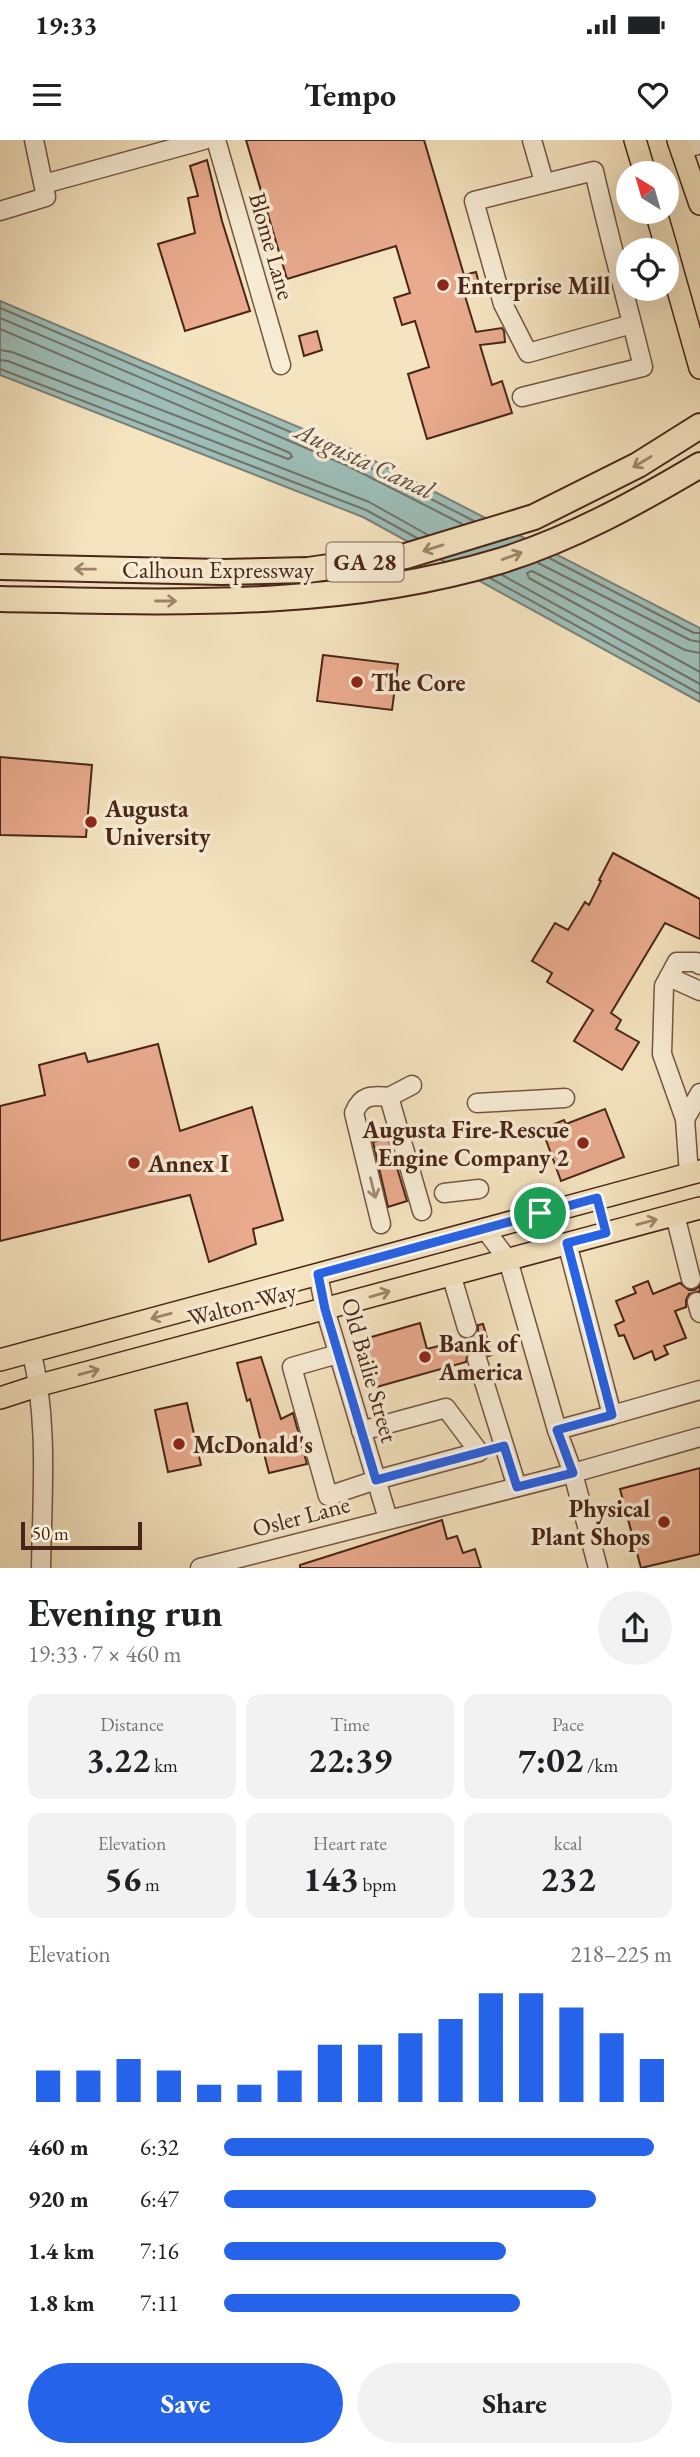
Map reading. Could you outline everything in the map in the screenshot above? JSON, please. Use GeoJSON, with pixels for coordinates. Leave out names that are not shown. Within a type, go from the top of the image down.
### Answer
{"type":"FeatureCollection","features":[{"type":"Feature","properties":{"kind":"highway","name":"Calhoun Expressway"},"geometry":{"type":"LineString","coordinates":[[0,567],[221,572],[309,570],[406,556],[534,517],[638,465],[700,426]]}},
{"type":"Feature","properties":{"kind":"highway","name":"Calhoun Expressway"},"geometry":{"type":"LineString","coordinates":[[0,599],[206,601],[315,596],[419,582],[500,561],[550,542],[602,520],[700,465]]}},
{"type":"Feature","properties":{"kind":"main road"},"geometry":{"type":"LineString","coordinates":[[635,140],[641,161]]}},
{"type":"Feature","properties":{"kind":"main road"},"geometry":{"type":"LineString","coordinates":[[687,145],[700,204]]}},
{"type":"Feature","properties":{"kind":"main road"},"geometry":{"type":"LineString","coordinates":[[679,274],[690,295],[700,368]]}},
{"type":"Feature","properties":{"kind":"main road","name":"Walton Way"},"geometry":{"type":"LineString","coordinates":[[0,1360],[695,1172]]}},
{"type":"Feature","properties":{"kind":"main road"},"geometry":{"type":"LineString","coordinates":[[597,1198],[606,1233]]}},
{"type":"Feature","properties":{"kind":"main road","name":"Walton Way"},"geometry":{"type":"LineString","coordinates":[[0,1398],[700,1208]]}},
{"type":"Feature","properties":{"kind":"street"},"geometry":{"type":"LineString","coordinates":[[0,211],[47,197],[34,140]]}},
{"type":"Feature","properties":{"kind":"street"},"geometry":{"type":"LineString","coordinates":[[44,184],[204,140]]}},
{"type":"Feature","properties":{"kind":"street","name":"Blome Lane"},"geometry":{"type":"LineString","coordinates":[[216,140],[281,365]]}},
{"type":"Feature","properties":{"kind":"street"},"geometry":{"type":"LineString","coordinates":[[532,140],[544,182]]}},
{"type":"Feature","properties":{"kind":"street"},"geometry":{"type":"LineString","coordinates":[[522,397],[643,367],[594,171],[474,201],[503,304],[528,353],[632,324]]}},
{"type":"Feature","properties":{"kind":"street"},"geometry":{"type":"LineString","coordinates":[[700,965],[696,962],[677,962],[664,986],[662,1054],[693,1117],[700,1143]]}},
{"type":"Feature","properties":{"kind":"street"},"geometry":{"type":"LineString","coordinates":[[669,977],[700,991]]}},
{"type":"Feature","properties":{"kind":"street"},"geometry":{"type":"LineString","coordinates":[[382,1224],[354,1112],[358,1102],[367,1097],[389,1097],[412,1085]]}},
{"type":"Feature","properties":{"kind":"street"},"geometry":{"type":"LineString","coordinates":[[695,1172],[693,1117],[700,1093]]}},
{"type":"Feature","properties":{"kind":"street"},"geometry":{"type":"LineString","coordinates":[[389,1097],[422,1211]]}},
{"type":"Feature","properties":{"kind":"street"},"geometry":{"type":"LineString","coordinates":[[477,1103],[565,1098]]}},
{"type":"Feature","properties":{"kind":"street"},"geometry":{"type":"LineString","coordinates":[[444,1193],[480,1189]]}},
{"type":"Feature","properties":{"kind":"street"},"geometry":{"type":"LineString","coordinates":[[675,1214],[691,1279]]}},
{"type":"Feature","properties":{"kind":"street"},"geometry":{"type":"LineString","coordinates":[[484,1228],[508,1260],[557,1430],[573,1473],[598,1568]]}},
{"type":"Feature","properties":{"kind":"street"},"geometry":{"type":"LineString","coordinates":[[567,1243],[612,1415]]}},
{"type":"Feature","properties":{"kind":"street","name":"Old Bailie Street"},"geometry":{"type":"LineString","coordinates":[[318,1274],[325,1309],[387,1519]]}},
{"type":"Feature","properties":{"kind":"street"},"geometry":{"type":"LineString","coordinates":[[451,1274],[467,1328]]}},
{"type":"Feature","properties":{"kind":"street"},"geometry":{"type":"LineString","coordinates":[[31,1350],[40,1385],[43,1425],[41,1568]]}},
{"type":"Feature","properties":{"kind":"street"},"geometry":{"type":"LineString","coordinates":[[338,1354],[292,1367],[328,1496],[376,1480],[504,1446]]}},
{"type":"Feature","properties":{"kind":"street"},"geometry":{"type":"LineString","coordinates":[[477,1359],[517,1487]]}},
{"type":"Feature","properties":{"kind":"street"},"geometry":{"type":"LineString","coordinates":[[557,1430],[700,1390]]}},
{"type":"Feature","properties":{"kind":"street"},"geometry":{"type":"LineString","coordinates":[[361,1431],[446,1408],[479,1452]]}},
{"type":"Feature","properties":{"kind":"street","name":"Osler Lane"},"geometry":{"type":"LineString","coordinates":[[200,1568],[225,1565],[387,1519],[573,1473],[700,1437]]}},
{"type":"Feature","properties":{"kind":"water","name":"Augusta Canal"},"geometry":{"type":"Polygon","coordinates":[[[0,301],[353,450],[700,628],[700,702],[363,517],[0,375],[0,301]]]}},
{"type":"Feature","properties":{"kind":"building","name":"Enterprise Mill"},"geometry":{"type":"Polygon","coordinates":[[[246,140],[424,140],[464,275],[476,272],[481,291],[465,296],[476,332],[502,328],[504,331],[505,342],[480,345],[492,385],[502,381],[512,413],[427,439],[408,374],[429,367],[415,321],[402,325],[394,298],[410,293],[396,246],[287,279],[246,140]]]}},
{"type":"Feature","properties":{"kind":"building"},"geometry":{"type":"Polygon","coordinates":[[[207,160],[222,221],[250,311],[185,331],[158,244],[195,233],[188,198],[198,196],[190,166],[207,160]]]}},
{"type":"Feature","properties":{"kind":"building"},"geometry":{"type":"Polygon","coordinates":[[[317,331],[322,350],[304,356],[299,336],[317,331]]]}},
{"type":"Feature","properties":{"kind":"building","name":"The Core"},"geometry":{"type":"Polygon","coordinates":[[[323,655],[398,664],[392,710],[317,701],[323,655]]]}},
{"type":"Feature","properties":{"kind":"building"},"geometry":{"type":"Polygon","coordinates":[[[0,757],[92,765],[86,837],[0,835],[0,757]]]}},
{"type":"Feature","properties":{"kind":"building"},"geometry":{"type":"Polygon","coordinates":[[[613,853],[700,899],[700,939],[665,923],[611,1013],[621,1020],[616,1029],[639,1042],[622,1070],[574,1041],[593,1010],[547,982],[552,973],[532,961],[555,923],[568,930],[585,902],[589,905],[613,853]]]}},
{"type":"Feature","properties":{"kind":"building","name":"Annex I"},"geometry":{"type":"Polygon","coordinates":[[[158,1044],[180,1131],[252,1107],[283,1220],[253,1229],[256,1244],[209,1262],[190,1195],[0,1241],[0,1106],[45,1095],[39,1065],[85,1053],[88,1062],[158,1044]]]}},
{"type":"Feature","properties":{"kind":"building","name":"Augusta Fire-Rescue Engine Company 2"},"geometry":{"type":"Polygon","coordinates":[[[605,1109],[624,1157],[561,1181],[542,1129],[564,1120],[566,1124],[605,1109]]]}},
{"type":"Feature","properties":{"kind":"building"},"geometry":{"type":"Polygon","coordinates":[[[388,1138],[407,1201],[388,1207],[373,1142],[388,1138]]]}},
{"type":"Feature","properties":{"kind":"building"},"geometry":{"type":"Polygon","coordinates":[[[648,1281],[653,1294],[680,1283],[689,1290],[700,1286],[700,1291],[689,1294],[686,1307],[675,1311],[686,1338],[664,1346],[668,1354],[655,1360],[652,1351],[634,1359],[624,1335],[619,1336],[615,1325],[624,1321],[616,1301],[636,1293],[633,1287],[648,1281]]]}},
{"type":"Feature","properties":{"kind":"building","name":"Bank of America"},"geometry":{"type":"Polygon","coordinates":[[[420,1323],[427,1349],[461,1340],[461,1337],[471,1339],[478,1331],[478,1325],[483,1324],[492,1355],[488,1356],[484,1350],[474,1348],[468,1352],[466,1362],[373,1388],[361,1340],[420,1323]]]}},
{"type":"Feature","properties":{"kind":"building"},"geometry":{"type":"Polygon","coordinates":[[[261,1357],[281,1419],[293,1413],[307,1464],[269,1473],[250,1399],[247,1401],[237,1363],[261,1357]]]}},
{"type":"Feature","properties":{"kind":"building","name":"McDonald's"},"geometry":{"type":"Polygon","coordinates":[[[187,1403],[201,1465],[168,1472],[155,1410],[187,1403]]]}},
{"type":"Feature","properties":{"kind":"building","name":"Physical Plant Shops"},"geometry":{"type":"Polygon","coordinates":[[[700,1468],[700,1554],[641,1568],[620,1489],[700,1468]]]}},
{"type":"Feature","properties":{"kind":"building"},"geometry":{"type":"Polygon","coordinates":[[[442,1520],[447,1539],[457,1536],[463,1553],[475,1549],[481,1568],[300,1568],[300,1565],[442,1520]]]}},
{"type":"Feature","properties":{"kind":"tunnel"},"geometry":{"type":"LineString","coordinates":[[467,1328],[477,1359]]}},
{"type":"Feature","properties":{"kind":"place","name":"Enterprise Mill"},"geometry":{"type":"Point","coordinates":[443,285]}},
{"type":"Feature","properties":{"kind":"place","name":"The Core"},"geometry":{"type":"Point","coordinates":[357,682]}},
{"type":"Feature","properties":{"kind":"place","name":"Augusta University"},"geometry":{"type":"Point","coordinates":[91,822]}},
{"type":"Feature","properties":{"kind":"place","name":"Augusta Fire-Rescue Engine Company 2"},"geometry":{"type":"Point","coordinates":[583,1143]}},
{"type":"Feature","properties":{"kind":"place","name":"Annex I"},"geometry":{"type":"Point","coordinates":[134,1163]}},
{"type":"Feature","properties":{"kind":"place","name":"Bank of America"},"geometry":{"type":"Point","coordinates":[425,1357]}},
{"type":"Feature","properties":{"kind":"place","name":"McDonald's"},"geometry":{"type":"Point","coordinates":[179,1444]}},
{"type":"Feature","properties":{"kind":"place","name":"Physical Plant Shops"},"geometry":{"type":"Point","coordinates":[664,1522]}},
{"type":"Feature","properties":{"kind":"route"},"geometry":{"type":"LineString","coordinates":[[597,1198],[606,1233],[567,1243],[612,1415],[557,1430],[573,1473],[517,1487],[504,1446],[376,1480],[325,1309],[318,1274],[540,1213],[597,1198]]}}]}
